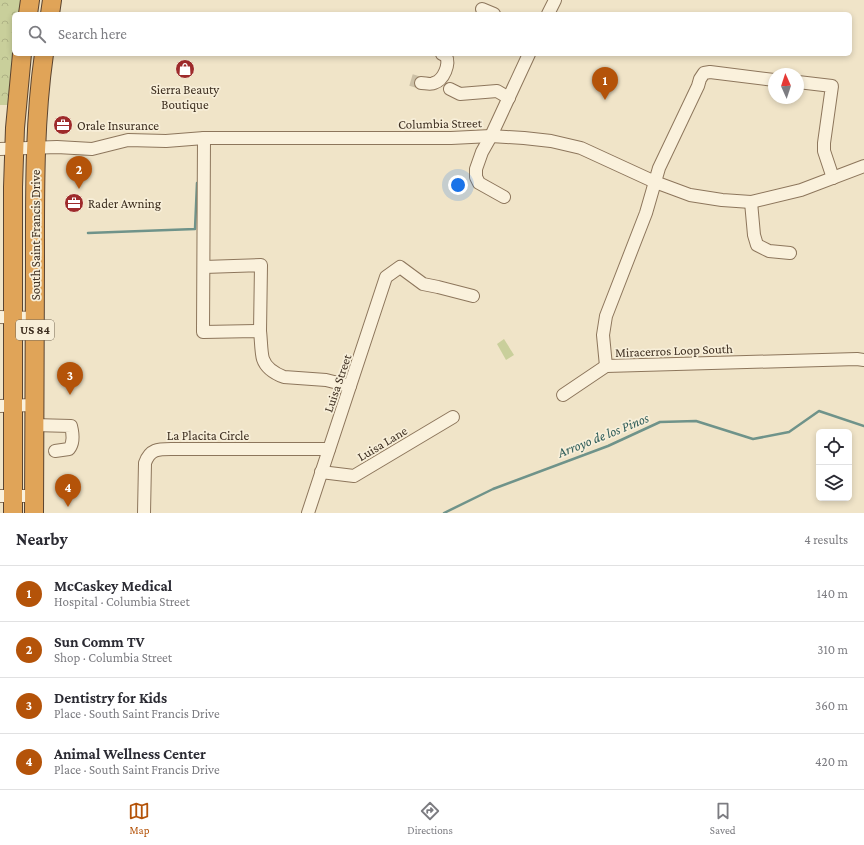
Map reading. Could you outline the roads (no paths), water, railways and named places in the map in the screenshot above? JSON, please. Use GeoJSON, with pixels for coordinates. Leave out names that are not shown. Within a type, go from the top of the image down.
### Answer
{"type":"FeatureCollection","features":[{"type":"Feature","properties":{"kind":"highway"},"geometry":{"type":"LineString","coordinates":[[28,12],[30,0]]}},
{"type":"Feature","properties":{"kind":"highway"},"geometry":{"type":"LineString","coordinates":[[50,12],[52,0]]}},
{"type":"Feature","properties":{"kind":"highway","name":"South Saint Francis Drive"},"geometry":{"type":"LineString","coordinates":[[8,502],[6,317],[13,187],[7,149],[22,56]]}},
{"type":"Feature","properties":{"kind":"highway","name":"South Saint Francis Drive"},"geometry":{"type":"LineString","coordinates":[[34,505],[35,185],[39,94],[44,56]]}},
{"type":"Feature","properties":{"kind":"street"},"geometry":{"type":"LineString","coordinates":[[549,12],[555,0]]}},
{"type":"Feature","properties":{"kind":"street"},"geometry":{"type":"LineString","coordinates":[[482,9],[489,12]]}},
{"type":"Feature","properties":{"kind":"street"},"geometry":{"type":"LineString","coordinates":[[421,83],[434,84],[442,78],[448,59],[446,56]]}},
{"type":"Feature","properties":{"kind":"street"},"geometry":{"type":"LineString","coordinates":[[504,197],[479,183],[476,177],[476,169],[482,152],[528,56]]}},
{"type":"Feature","properties":{"kind":"street","name":"Miracerros Loop South"},"geometry":{"type":"LineString","coordinates":[[768,79],[710,72],[704,73],[700,78],[698,86],[661,164],[646,213],[606,316],[603,335],[606,366],[851,359],[864,360]]}},
{"type":"Feature","properties":{"kind":"street"},"geometry":{"type":"LineString","coordinates":[[804,83],[832,86],[824,151],[833,178]]}},
{"type":"Feature","properties":{"kind":"street"},"geometry":{"type":"LineString","coordinates":[[450,89],[460,94],[497,91],[509,98]]}},
{"type":"Feature","properties":{"kind":"street","name":"Columbia Street"},"geometry":{"type":"LineString","coordinates":[[7,149],[57,147],[92,149],[128,140],[166,141],[204,138],[451,138],[491,136],[524,138],[551,140],[581,148],[655,182],[690,195],[722,200],[751,202],[801,190],[864,166]]}},
{"type":"Feature","properties":{"kind":"street"},"geometry":{"type":"LineString","coordinates":[[204,138],[204,332],[260,331]]}},
{"type":"Feature","properties":{"kind":"street"},"geometry":{"type":"LineString","coordinates":[[751,202],[754,236],[757,245],[769,251],[790,252]]}},
{"type":"Feature","properties":{"kind":"street"},"geometry":{"type":"LineString","coordinates":[[204,267],[262,265],[260,331],[262,359],[267,366],[278,375],[284,377],[326,380],[350,386]]}},
{"type":"Feature","properties":{"kind":"street","name":"Luisa Street"},"geometry":{"type":"LineString","coordinates":[[308,513],[386,277],[400,267],[423,284],[473,296]]}},
{"type":"Feature","properties":{"kind":"street"},"geometry":{"type":"LineString","coordinates":[[6,317],[35,318]]}},
{"type":"Feature","properties":{"kind":"street"},"geometry":{"type":"LineString","coordinates":[[563,395],[606,366]]}},
{"type":"Feature","properties":{"kind":"street"},"geometry":{"type":"LineString","coordinates":[[6,406],[34,405]]}},
{"type":"Feature","properties":{"kind":"street","name":"Luisa Lane"},"geometry":{"type":"LineString","coordinates":[[321,472],[354,476],[453,417]]}},
{"type":"Feature","properties":{"kind":"street"},"geometry":{"type":"LineString","coordinates":[[34,424],[71,426],[73,438],[71,446],[69,449],[55,451]]}},
{"type":"Feature","properties":{"kind":"street","name":"La Placita Circle"},"geometry":{"type":"LineString","coordinates":[[144,513],[145,462],[148,455],[154,451],[161,449],[329,449]]}},
{"type":"Feature","properties":{"kind":"street"},"geometry":{"type":"LineString","coordinates":[[8,502],[34,505]]}},
{"type":"Feature","properties":{"kind":"waterway"},"geometry":{"type":"LineString","coordinates":[[88,233],[195,229],[197,183]]}},
{"type":"Feature","properties":{"kind":"waterway","name":"Arroyo de los Pinos"},"geometry":{"type":"LineString","coordinates":[[444,513],[493,489],[608,446],[660,422],[696,421],[753,439],[789,432],[819,411],[864,426]]}},
{"type":"Feature","properties":{"kind":"tunnel"},"geometry":{"type":"LineString","coordinates":[[411,80],[421,83]]}},
{"type":"Feature","properties":{"kind":"place","name":"Sierra Beauty Boutique"},"geometry":{"type":"Point","coordinates":[185,69]}},
{"type":"Feature","properties":{"kind":"place","name":"McCaskey Medical"},"geometry":{"type":"Point","coordinates":[605,100]}},
{"type":"Feature","properties":{"kind":"place","name":"Orale Insurance"},"geometry":{"type":"Point","coordinates":[63,125]}},
{"type":"Feature","properties":{"kind":"place","name":"Sun Comm TV"},"geometry":{"type":"Point","coordinates":[79,189]}},
{"type":"Feature","properties":{"kind":"place","name":"Rader Awning"},"geometry":{"type":"Point","coordinates":[74,203]}},
{"type":"Feature","properties":{"kind":"place","name":"Dentistry for Kids"},"geometry":{"type":"Point","coordinates":[70,395]}},
{"type":"Feature","properties":{"kind":"place","name":"Animal Wellness Center"},"geometry":{"type":"Point","coordinates":[68,507]}}]}
